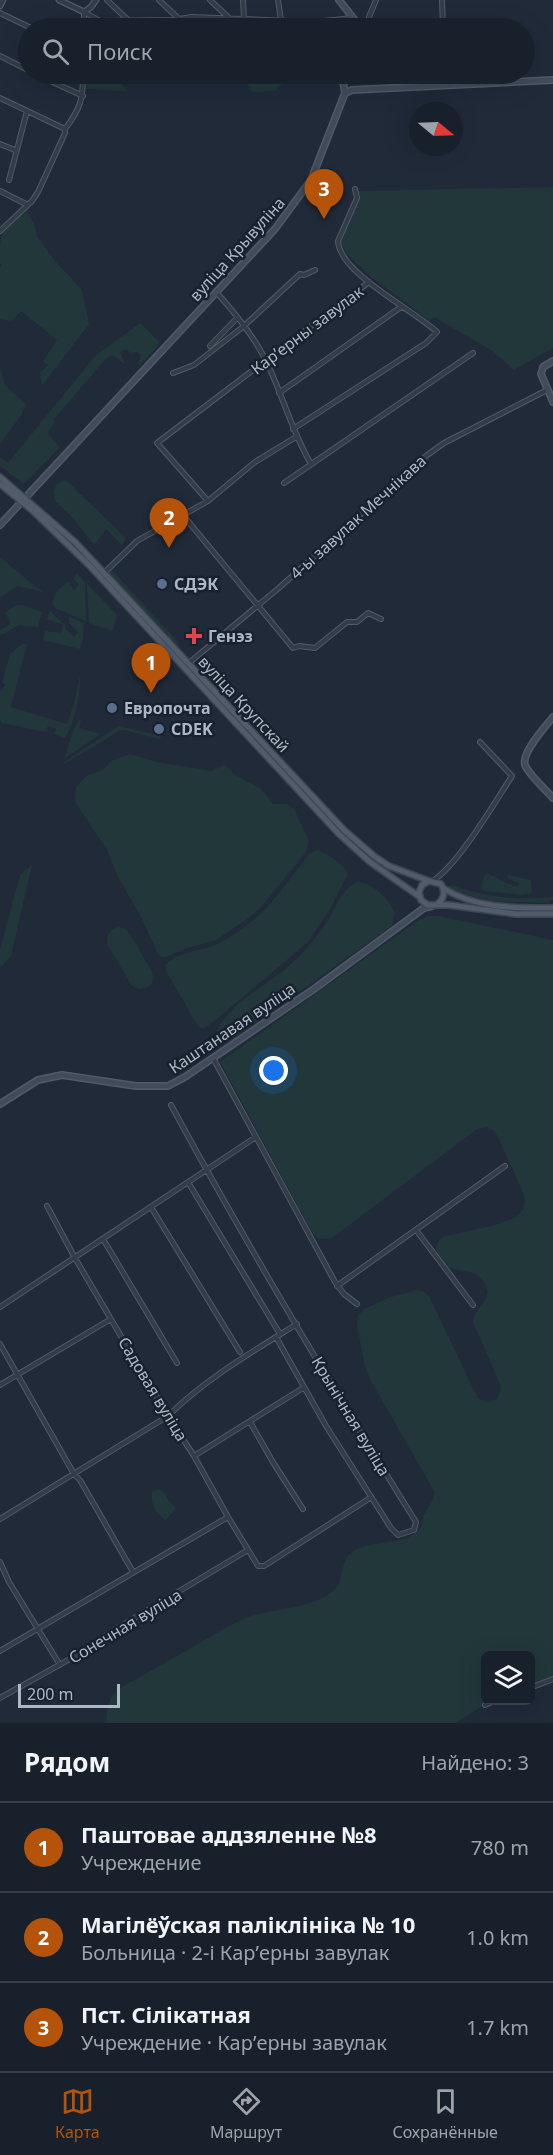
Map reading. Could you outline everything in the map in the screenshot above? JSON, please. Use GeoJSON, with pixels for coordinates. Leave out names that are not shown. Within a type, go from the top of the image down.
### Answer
{"type":"FeatureCollection","features":[{"type":"Feature","properties":{"kind":"main road"},"geometry":{"type":"LineString","coordinates":[[339,0],[354,18]]}},
{"type":"Feature","properties":{"kind":"main road"},"geometry":{"type":"LineString","coordinates":[[535,81],[553,80]]}},
{"type":"Feature","properties":{"kind":"main road"},"geometry":{"type":"LineString","coordinates":[[343,84],[345,93],[352,90],[467,84]]}},
{"type":"Feature","properties":{"kind":"main road","name":"вуліца Крывуліна"},"geometry":{"type":"LineString","coordinates":[[0,525],[261,246],[308,187],[345,93]]}},
{"type":"Feature","properties":{"kind":"main road"},"geometry":{"type":"LineString","coordinates":[[553,361],[543,367],[541,374],[553,402]]}},
{"type":"Feature","properties":{"kind":"main road","name":"вуліца Крупскай"},"geometry":{"type":"LineString","coordinates":[[0,477],[103,575],[339,834],[370,862],[421,899]]}},
{"type":"Feature","properties":{"kind":"main road","name":"вуліца Крупскай"},"geometry":{"type":"LineString","coordinates":[[0,484],[23,499]]}},
{"type":"Feature","properties":{"kind":"main road","name":"вуліца Крупскай"},"geometry":{"type":"LineString","coordinates":[[186,666],[344,830],[388,866],[431,881]]}},
{"type":"Feature","properties":{"kind":"main road"},"geometry":{"type":"LineString","coordinates":[[553,717],[528,752],[525,760],[525,766],[553,798]]}},
{"type":"Feature","properties":{"kind":"main road"},"geometry":{"type":"LineString","coordinates":[[442,886],[442,900],[424,908],[421,899],[422,885],[431,881],[442,886],[464,899],[480,904],[509,908],[553,908]]}},
{"type":"Feature","properties":{"kind":"main road"},"geometry":{"type":"LineString","coordinates":[[421,899],[434,905],[449,905],[507,914],[553,914]]}},
{"type":"Feature","properties":{"kind":"main road","name":"Каштанавая вуліца"},"geometry":{"type":"LineString","coordinates":[[0,1104],[38,1080],[62,1075],[136,1086],[168,1086],[213,1058],[323,982],[424,908]]}},
{"type":"Feature","properties":{"kind":"street"},"geometry":{"type":"LineString","coordinates":[[0,6],[3,0]]}},
{"type":"Feature","properties":{"kind":"street"},"geometry":{"type":"LineString","coordinates":[[59,0],[95,18]]}},
{"type":"Feature","properties":{"kind":"street"},"geometry":{"type":"LineString","coordinates":[[84,12],[96,0]]}},
{"type":"Feature","properties":{"kind":"street"},"geometry":{"type":"LineString","coordinates":[[106,0],[126,18]]}},
{"type":"Feature","properties":{"kind":"street"},"geometry":{"type":"LineString","coordinates":[[159,0],[178,18],[229,18]]}},
{"type":"Feature","properties":{"kind":"street"},"geometry":{"type":"LineString","coordinates":[[210,0],[229,18]]}},
{"type":"Feature","properties":{"kind":"street"},"geometry":{"type":"LineString","coordinates":[[243,0],[244,18]]}},
{"type":"Feature","properties":{"kind":"street"},"geometry":{"type":"LineString","coordinates":[[279,0],[281,18]]}},
{"type":"Feature","properties":{"kind":"street"},"geometry":{"type":"LineString","coordinates":[[369,18],[376,0]]}},
{"type":"Feature","properties":{"kind":"street"},"geometry":{"type":"LineString","coordinates":[[442,0],[443,18]]}},
{"type":"Feature","properties":{"kind":"street"},"geometry":{"type":"LineString","coordinates":[[84,12],[84,18]]}},
{"type":"Feature","properties":{"kind":"street"},"geometry":{"type":"LineString","coordinates":[[0,13],[18,22]]}},
{"type":"Feature","properties":{"kind":"street"},"geometry":{"type":"LineString","coordinates":[[0,56],[18,65]]}},
{"type":"Feature","properties":{"kind":"street"},"geometry":{"type":"LineString","coordinates":[[57,84],[83,96]]}},
{"type":"Feature","properties":{"kind":"street"},"geometry":{"type":"LineString","coordinates":[[0,231],[38,192],[65,129],[78,111],[83,96],[83,84]]}},
{"type":"Feature","properties":{"kind":"street"},"geometry":{"type":"LineString","coordinates":[[0,98],[65,129]]}},
{"type":"Feature","properties":{"kind":"street"},"geometry":{"type":"LineString","coordinates":[[9,180],[27,111]]}},
{"type":"Feature","properties":{"kind":"street"},"geometry":{"type":"LineString","coordinates":[[0,144],[15,150]]}},
{"type":"Feature","properties":{"kind":"street","name":"Карʼерны завулак"},"geometry":{"type":"LineString","coordinates":[[208,501],[157,443],[369,282],[346,261],[339,248],[339,241],[357,198],[355,189]]}},
{"type":"Feature","properties":{"kind":"street"},"geometry":{"type":"LineString","coordinates":[[0,191],[28,204]]}},
{"type":"Feature","properties":{"kind":"street"},"geometry":{"type":"LineString","coordinates":[[173,373],[194,365],[244,326],[300,274],[304,275],[315,270]]}},
{"type":"Feature","properties":{"kind":"street"},"geometry":{"type":"LineString","coordinates":[[293,429],[426,343],[437,332],[369,282]]}},
{"type":"Feature","properties":{"kind":"street"},"geometry":{"type":"LineString","coordinates":[[217,293],[244,326],[266,360],[296,437],[311,464]]}},
{"type":"Feature","properties":{"kind":"street"},"geometry":{"type":"LineString","coordinates":[[279,393],[401,307]]}},
{"type":"Feature","properties":{"kind":"street"},"geometry":{"type":"LineString","coordinates":[[210,346],[237,318]]}},
{"type":"Feature","properties":{"kind":"street"},"geometry":{"type":"LineString","coordinates":[[284,483],[473,353]]}},
{"type":"Feature","properties":{"kind":"street","name":"4-ы завулак Мечнікава"},"geometry":{"type":"LineString","coordinates":[[186,666],[426,456],[444,443],[547,390]]}},
{"type":"Feature","properties":{"kind":"street"},"geometry":{"type":"LineString","coordinates":[[103,575],[137,541],[208,501],[255,462],[296,437]]}},
{"type":"Feature","properties":{"kind":"street"},"geometry":{"type":"LineString","coordinates":[[182,514],[293,648],[299,646],[315,648],[347,622],[357,622],[368,613],[381,619]]}},
{"type":"Feature","properties":{"kind":"street"},"geometry":{"type":"LineString","coordinates":[[431,881],[444,873],[512,776],[480,741]]}},
{"type":"Feature","properties":{"kind":"street"},"geometry":{"type":"LineString","coordinates":[[442,886],[444,873]]}},
{"type":"Feature","properties":{"kind":"street"},"geometry":{"type":"LineString","coordinates":[[213,1058],[337,1286],[357,1304]]}},
{"type":"Feature","properties":{"kind":"street","name":"Крынічная вуліца"},"geometry":{"type":"LineString","coordinates":[[171,1105],[297,1324],[416,1522],[414,1530],[401,1535],[396,1534],[370,1498],[264,1566]]}},
{"type":"Feature","properties":{"kind":"street"},"geometry":{"type":"LineString","coordinates":[[0,1307],[256,1137]]}},
{"type":"Feature","properties":{"kind":"street"},"geometry":{"type":"LineString","coordinates":[[337,1286],[505,1166]]}},
{"type":"Feature","properties":{"kind":"street"},"geometry":{"type":"LineString","coordinates":[[188,1182],[278,1335],[303,1388],[370,1498]]}},
{"type":"Feature","properties":{"kind":"street","name":"Садовая вуліца"},"geometry":{"type":"LineString","coordinates":[[46,1206],[168,1416],[194,1455],[228,1517],[258,1566],[264,1566]]}},
{"type":"Feature","properties":{"kind":"street"},"geometry":{"type":"LineString","coordinates":[[151,1207],[240,1352]]}},
{"type":"Feature","properties":{"kind":"street"},"geometry":{"type":"LineString","coordinates":[[416,1230],[473,1305]]}},
{"type":"Feature","properties":{"kind":"street"},"geometry":{"type":"LineString","coordinates":[[103,1239],[177,1363]]}},
{"type":"Feature","properties":{"kind":"street"},"geometry":{"type":"LineString","coordinates":[[0,1385],[111,1319]]}},
{"type":"Feature","properties":{"kind":"street"},"geometry":{"type":"LineString","coordinates":[[0,1519],[168,1416],[181,1401],[297,1324]]}},
{"type":"Feature","properties":{"kind":"street"},"geometry":{"type":"LineString","coordinates":[[0,1344],[133,1572]]}},
{"type":"Feature","properties":{"kind":"street"},"geometry":{"type":"LineString","coordinates":[[194,1455],[303,1388]]}},
{"type":"Feature","properties":{"kind":"street"},"geometry":{"type":"LineString","coordinates":[[250,1422],[303,1509]]}},
{"type":"Feature","properties":{"kind":"street"},"geometry":{"type":"LineString","coordinates":[[0,1651],[228,1517]]}},
{"type":"Feature","properties":{"kind":"street","name":"Сонечная вуліца"},"geometry":{"type":"LineString","coordinates":[[0,1698],[88,1649],[106,1635],[248,1550]]}},
{"type":"Feature","properties":{"kind":"street"},"geometry":{"type":"LineString","coordinates":[[0,1563],[9,1582],[60,1665]]}},
{"type":"Feature","properties":{"kind":"street"},"geometry":{"type":"LineString","coordinates":[[535,1686],[553,1679]]}},
{"type":"Feature","properties":{"kind":"green space"},"geometry":{"type":"Polygon","coordinates":[[[85,84],[122,84],[126,91],[85,89],[85,84]]]}},
{"type":"Feature","properties":{"kind":"green space"},"geometry":{"type":"Polygon","coordinates":[[[247,84],[282,84],[276,91],[252,92],[247,84]]]}},
{"type":"Feature","properties":{"kind":"green space"},"geometry":{"type":"Polygon","coordinates":[[[553,187],[553,348],[514,370],[491,350],[434,317],[430,321],[371,277],[335,243],[357,191],[553,187]]]}},
{"type":"Feature","properties":{"kind":"green space"},"geometry":{"type":"Polygon","coordinates":[[[27,212],[35,226],[37,236],[56,262],[82,290],[89,324],[42,386],[40,373],[48,365],[43,361],[57,340],[21,311],[12,321],[0,319],[1,237],[11,222],[27,212]]]}},
{"type":"Feature","properties":{"kind":"green space"},"geometry":{"type":"Polygon","coordinates":[[[140,323],[159,342],[157,347],[140,365],[138,364],[141,355],[126,350],[120,353],[124,364],[112,355],[104,361],[54,419],[55,423],[48,434],[60,447],[24,484],[0,466],[0,457],[8,463],[95,356],[140,323]]]}},
{"type":"Feature","properties":{"kind":"green space"},"geometry":{"type":"Polygon","coordinates":[[[0,368],[5,385],[26,404],[22,414],[0,444],[0,368]]]}},
{"type":"Feature","properties":{"kind":"green space"},"geometry":{"type":"Polygon","coordinates":[[[65,479],[126,538],[123,546],[106,529],[94,545],[73,518],[56,502],[53,492],[56,485],[65,479]]]}},
{"type":"Feature","properties":{"kind":"green space"},"geometry":{"type":"Polygon","coordinates":[[[0,557],[44,592],[18,586],[0,597],[0,557]]]}},
{"type":"Feature","properties":{"kind":"green space"},"geometry":{"type":"Polygon","coordinates":[[[111,569],[178,642],[180,650],[109,573],[111,569]]]}},
{"type":"Feature","properties":{"kind":"green space"},"geometry":{"type":"Polygon","coordinates":[[[76,573],[85,582],[86,621],[57,609],[52,604],[55,593],[67,582],[71,582],[69,584],[74,590],[79,585],[74,579],[76,573]]]}},
{"type":"Feature","properties":{"kind":"green space"},"geometry":{"type":"Polygon","coordinates":[[[87,584],[117,615],[113,631],[89,623],[87,584]]]}},
{"type":"Feature","properties":{"kind":"green space"},"geometry":{"type":"Polygon","coordinates":[[[23,605],[42,612],[38,627],[19,625],[0,636],[0,630],[11,624],[5,613],[14,606],[23,605]]]}},
{"type":"Feature","properties":{"kind":"green space"},"geometry":{"type":"Polygon","coordinates":[[[50,611],[65,625],[74,637],[78,633],[69,623],[69,617],[84,623],[80,649],[43,640],[45,631],[61,633],[63,625],[47,619],[50,611]]]}},
{"type":"Feature","properties":{"kind":"green space"},"geometry":{"type":"Polygon","coordinates":[[[22,644],[27,644],[11,707],[67,724],[73,709],[80,675],[77,708],[65,738],[54,734],[56,729],[48,726],[45,732],[2,723],[0,719],[0,691],[5,684],[2,683],[10,654],[22,644]]]}},
{"type":"Feature","properties":{"kind":"green space"},"geometry":{"type":"Polygon","coordinates":[[[79,720],[81,721],[79,728],[101,734],[64,759],[74,728],[79,720]]]}},
{"type":"Feature","properties":{"kind":"green space"},"geometry":{"type":"Polygon","coordinates":[[[119,726],[161,736],[160,739],[124,730],[119,731],[63,765],[64,762],[119,726]]]}},
{"type":"Feature","properties":{"kind":"green space"},"geometry":{"type":"Polygon","coordinates":[[[130,754],[157,762],[212,771],[224,765],[234,774],[261,789],[273,804],[287,804],[294,809],[309,840],[306,852],[261,907],[249,918],[216,940],[165,957],[159,956],[142,919],[117,875],[107,850],[75,802],[76,787],[87,776],[103,770],[111,761],[130,754]]]}},
{"type":"Feature","properties":{"kind":"green space"},"geometry":{"type":"Polygon","coordinates":[[[318,850],[335,860],[348,874],[330,909],[308,942],[218,1018],[205,1028],[199,1028],[166,971],[165,965],[178,956],[221,942],[249,924],[271,903],[310,853],[318,850]]]}},
{"type":"Feature","properties":{"kind":"green space"},"geometry":{"type":"Polygon","coordinates":[[[32,865],[11,956],[0,968],[0,950],[20,875],[32,865]]]}},
{"type":"Feature","properties":{"kind":"green space"},"geometry":{"type":"Polygon","coordinates":[[[487,873],[515,887],[519,883],[507,878],[508,875],[531,880],[532,893],[522,895],[481,889],[483,878],[487,873]]]}},
{"type":"Feature","properties":{"kind":"green space"},"geometry":{"type":"Polygon","coordinates":[[[356,882],[368,884],[389,902],[395,913],[392,926],[230,1041],[219,1040],[218,1031],[222,1022],[241,1002],[300,955],[324,926],[346,890],[356,882]]]}},
{"type":"Feature","properties":{"kind":"green space"},"geometry":{"type":"Polygon","coordinates":[[[450,885],[500,897],[553,897],[553,900],[549,900],[549,903],[489,901],[453,891],[448,887],[450,885]]]}},
{"type":"Feature","properties":{"kind":"green space"},"geometry":{"type":"Polygon","coordinates":[[[428,916],[438,916],[553,940],[553,1676],[535,1684],[535,1651],[481,1651],[481,1705],[484,1705],[455,1723],[106,1723],[109,1703],[122,1687],[240,1621],[309,1603],[329,1594],[338,1584],[345,1561],[352,1552],[369,1545],[397,1541],[420,1528],[433,1500],[434,1491],[365,1367],[357,1326],[358,1316],[364,1309],[391,1297],[417,1290],[425,1292],[430,1298],[477,1397],[490,1402],[494,1401],[499,1394],[500,1384],[473,1322],[486,1297],[486,1285],[476,1274],[448,1267],[440,1259],[437,1250],[437,1245],[443,1237],[512,1219],[523,1209],[524,1195],[493,1130],[486,1127],[477,1129],[332,1238],[319,1239],[313,1234],[220,1062],[416,922],[428,916]]]}},
{"type":"Feature","properties":{"kind":"green space"},"geometry":{"type":"Polygon","coordinates":[[[119,927],[130,934],[151,970],[152,983],[145,988],[137,989],[132,986],[107,944],[109,933],[119,927]]]}},
{"type":"Feature","properties":{"kind":"green space"},"geometry":{"type":"Polygon","coordinates":[[[158,1489],[164,1492],[175,1506],[175,1510],[166,1520],[159,1515],[153,1504],[152,1492],[158,1489]]]}},
{"type":"Feature","properties":{"kind":"place","name":"Пст. Сілікатная"},"geometry":{"type":"Point","coordinates":[324,219]}},
{"type":"Feature","properties":{"kind":"place","name":"Магілёўская паліклініка № 10"},"geometry":{"type":"Point","coordinates":[169,548]}},
{"type":"Feature","properties":{"kind":"place","name":"СДЭК"},"geometry":{"type":"Point","coordinates":[162,584]}},
{"type":"Feature","properties":{"kind":"place","name":"Генэз"},"geometry":{"type":"Point","coordinates":[194,636]}},
{"type":"Feature","properties":{"kind":"place","name":"Паштовае аддзяленне №8"},"geometry":{"type":"Point","coordinates":[151,693]}},
{"type":"Feature","properties":{"kind":"place","name":"Европочта"},"geometry":{"type":"Point","coordinates":[112,708]}},
{"type":"Feature","properties":{"kind":"place","name":"CDEK"},"geometry":{"type":"Point","coordinates":[159,729]}}]}
